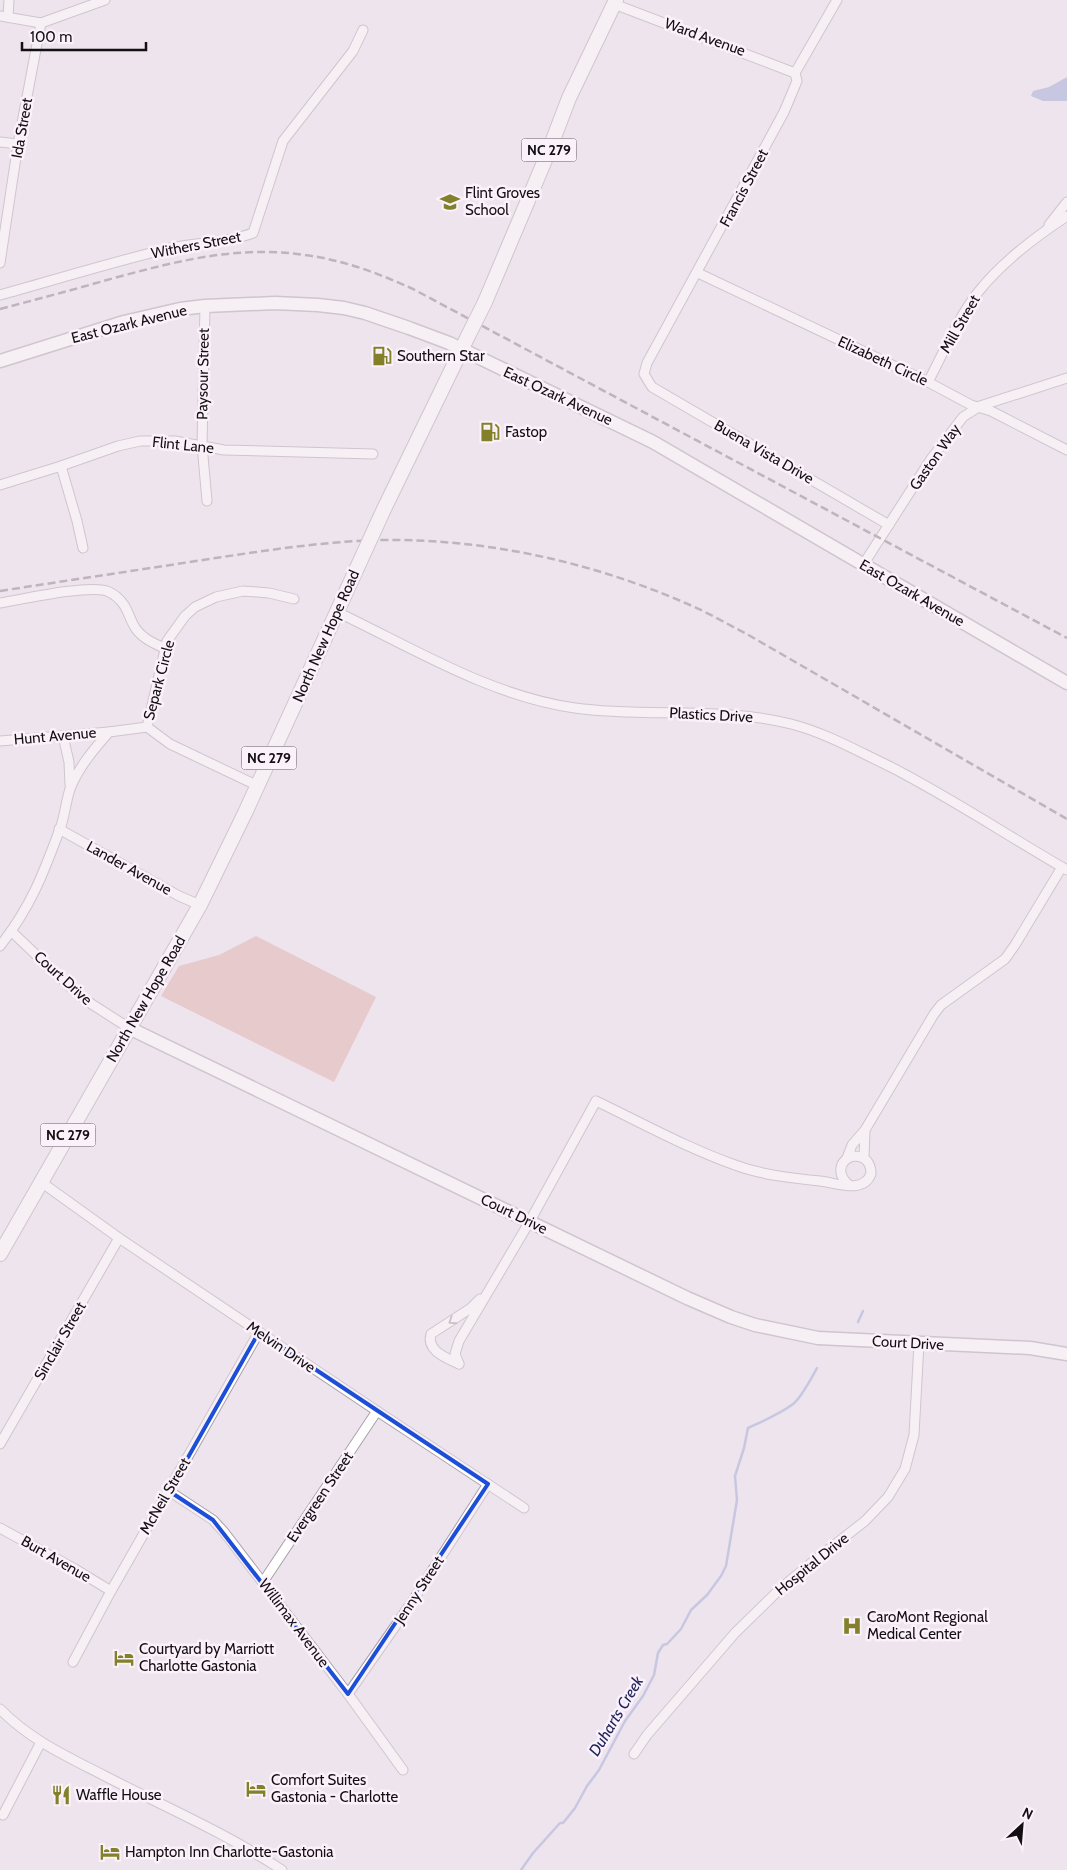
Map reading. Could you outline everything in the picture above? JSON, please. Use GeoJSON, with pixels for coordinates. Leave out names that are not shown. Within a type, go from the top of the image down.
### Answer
{"type":"FeatureCollection","features":[{"type":"Feature","properties":{"kind":"main road","name":"North New Hope Road"},"geometry":{"type":"LineString","coordinates":[[0,1254],[200,905],[384,509],[485,302],[548,153],[569,98],[615,2]]}},
{"type":"Feature","properties":{"kind":"main road","name":"East Ozark Avenue"},"geometry":{"type":"LineString","coordinates":[[0,361],[124,322],[180,309],[205,306],[275,303],[344,308],[394,322],[462,349],[653,442],[1067,683]]}},
{"type":"Feature","properties":{"kind":"main road","name":"Court Drive"},"geometry":{"type":"LineString","coordinates":[[130,1028],[353,1138],[530,1221],[687,1298],[731,1317],[780,1332],[818,1338],[1030,1348],[1067,1354]]}},
{"type":"Feature","properties":{"kind":"street"},"geometry":{"type":"LineString","coordinates":[[9,0],[4,17],[41,23],[105,0]]}},
{"type":"Feature","properties":{"kind":"street","name":"Francis Street"},"geometry":{"type":"LineString","coordinates":[[644,374],[647,363],[698,273],[784,112],[796,81],[795,73],[836,0]]}},
{"type":"Feature","properties":{"kind":"street","name":"Ward Avenue"},"geometry":{"type":"LineString","coordinates":[[615,2],[795,73]]}},
{"type":"Feature","properties":{"kind":"street","name":"Ida Street"},"geometry":{"type":"LineString","coordinates":[[0,263],[18,144],[41,23]]}},
{"type":"Feature","properties":{"kind":"street","name":"Withers Street"},"geometry":{"type":"LineString","coordinates":[[0,295],[137,256],[188,244],[240,238],[253,233],[283,141],[353,51],[363,30]]}},
{"type":"Feature","properties":{"kind":"street"},"geometry":{"type":"LineString","coordinates":[[0,142],[18,144]]}},
{"type":"Feature","properties":{"kind":"street","name":"Mill Street"},"geometry":{"type":"LineString","coordinates":[[1044,231],[1067,202]]}},
{"type":"Feature","properties":{"kind":"street","name":"Mill Street"},"geometry":{"type":"LineString","coordinates":[[928,382],[978,291],[1008,261],[1044,231],[1067,216]]}},
{"type":"Feature","properties":{"kind":"street","name":"Elizabeth Circle"},"geometry":{"type":"LineString","coordinates":[[698,273],[928,382],[971,405],[980,406],[1067,450]]}},
{"type":"Feature","properties":{"kind":"street","name":"Paysour Street"},"geometry":{"type":"LineString","coordinates":[[205,306],[202,445],[206,501]]}},
{"type":"Feature","properties":{"kind":"street","name":"Buena Vista Drive"},"geometry":{"type":"LineString","coordinates":[[644,374],[652,386],[889,526]]}},
{"type":"Feature","properties":{"kind":"street","name":"Gaston Way"},"geometry":{"type":"LineString","coordinates":[[863,565],[931,459],[963,417],[980,406],[1067,378]]}},
{"type":"Feature","properties":{"kind":"street","name":"Flint Lane"},"geometry":{"type":"LineString","coordinates":[[0,485],[118,446],[140,441],[175,441],[224,450],[373,454]]}},
{"type":"Feature","properties":{"kind":"street"},"geometry":{"type":"LineString","coordinates":[[61,466],[83,548]]}},
{"type":"Feature","properties":{"kind":"street"},"geometry":{"type":"LineString","coordinates":[[0,603],[82,590],[106,591],[114,594],[123,603],[130,614],[135,628],[142,636],[165,648]]}},
{"type":"Feature","properties":{"kind":"street","name":"Separk Circle"},"geometry":{"type":"LineString","coordinates":[[109,732],[147,727],[165,648],[172,633],[185,616],[195,607],[216,597],[243,591],[257,591],[294,599]]}},
{"type":"Feature","properties":{"kind":"street","name":"Plastics Drive"},"geometry":{"type":"LineString","coordinates":[[337,612],[470,677],[535,700],[602,712],[697,713],[750,716],[809,729],[902,772],[1065,869]]}},
{"type":"Feature","properties":{"kind":"street"},"geometry":{"type":"LineString","coordinates":[[147,727],[170,744],[256,785]]}},
{"type":"Feature","properties":{"kind":"street"},"geometry":{"type":"LineString","coordinates":[[0,946],[34,894],[59,829],[70,788],[90,753],[109,732]]}},
{"type":"Feature","properties":{"kind":"street","name":"Hunt Avenue"},"geometry":{"type":"LineString","coordinates":[[0,741],[109,732]]}},
{"type":"Feature","properties":{"kind":"street"},"geometry":{"type":"LineString","coordinates":[[63,736],[69,762],[70,788]]}},
{"type":"Feature","properties":{"kind":"street","name":"Lander Avenue"},"geometry":{"type":"LineString","coordinates":[[59,829],[180,896],[200,905]]}},
{"type":"Feature","properties":{"kind":"street"},"geometry":{"type":"LineString","coordinates":[[848,1158],[852,1145],[865,1130],[934,1014],[942,1005],[1005,959],[1065,869]]}},
{"type":"Feature","properties":{"kind":"street","name":"Court Drive"},"geometry":{"type":"LineString","coordinates":[[11,931],[72,989],[90,1003],[130,1028]]}},
{"type":"Feature","properties":{"kind":"street"},"geometry":{"type":"LineString","coordinates":[[489,1289],[471,1308],[431,1334],[429,1339],[433,1348],[459,1364],[455,1354],[459,1341],[530,1221],[596,1101],[681,1142],[735,1165],[778,1177],[822,1182],[849,1185],[860,1186],[869,1179],[871,1168],[864,1158],[859,1156],[848,1158],[832,1176],[822,1182]]}},
{"type":"Feature","properties":{"kind":"street"},"geometry":{"type":"LineString","coordinates":[[864,1158],[865,1130]]}},
{"type":"Feature","properties":{"kind":"street"},"geometry":{"type":"LineString","coordinates":[[840,1168],[841,1175],[849,1185]]}},
{"type":"Feature","properties":{"kind":"street","name":"Melvin Drive"},"geometry":{"type":"LineString","coordinates":[[41,1182],[119,1238],[524,1508]]}},
{"type":"Feature","properties":{"kind":"street","name":"Sinclair Street"},"geometry":{"type":"LineString","coordinates":[[0,1444],[119,1238]]}},
{"type":"Feature","properties":{"kind":"street","name":"McNeil Street"},"geometry":{"type":"LineString","coordinates":[[73,1662],[111,1591],[259,1332]]}},
{"type":"Feature","properties":{"kind":"street","name":"Hospital Drive"},"geometry":{"type":"LineString","coordinates":[[634,1754],[647,1735],[735,1633],[795,1576],[865,1521],[888,1497],[905,1469],[913,1440],[917,1406],[919,1343]]}},
{"type":"Feature","properties":{"kind":"street","name":"Evergreen Street"},"geometry":{"type":"LineString","coordinates":[[264,1582],[377,1411]]}},
{"type":"Feature","properties":{"kind":"street","name":"Jenny Street"},"geometry":{"type":"LineString","coordinates":[[348,1694],[410,1605],[488,1484]]}},
{"type":"Feature","properties":{"kind":"street","name":"Willimax Avenue"},"geometry":{"type":"LineString","coordinates":[[168,1491],[213,1520],[264,1582],[403,1770]]}},
{"type":"Feature","properties":{"kind":"street","name":"Burt Avenue"},"geometry":{"type":"LineString","coordinates":[[0,1528],[111,1591]]}},
{"type":"Feature","properties":{"kind":"street"},"geometry":{"type":"LineString","coordinates":[[0,1709],[19,1727],[41,1742],[240,1845],[282,1870]]}},
{"type":"Feature","properties":{"kind":"street"},"geometry":{"type":"LineString","coordinates":[[3,1814],[41,1742]]}},
{"type":"Feature","properties":{"kind":"highlighted area"},"geometry":{"type":"Polygon","coordinates":[[[259,1332],[488,1484],[348,1694],[213,1520],[169,1491],[259,1332]]]}},
{"type":"Feature","properties":{"kind":"shaded area"},"geometry":{"type":"Polygon","coordinates":[[[256,936],[376,997],[334,1082],[161,996],[179,966],[219,955],[256,936]]]}},
{"type":"Feature","properties":{"kind":"water"},"geometry":{"type":"Polygon","coordinates":[[[1067,77],[1067,101],[1043,101],[1031,96],[1033,91],[1049,87],[1067,77]]]}},
{"type":"Feature","properties":{"kind":"waterway","name":"Duharts Creek"},"geometry":{"type":"LineString","coordinates":[[858,1322],[863,1311]]}},
{"type":"Feature","properties":{"kind":"waterway","name":"Duharts Creek"},"geometry":{"type":"LineString","coordinates":[[521,1870],[533,1853],[575,1808],[587,1786],[599,1770],[625,1721],[643,1696],[654,1675],[658,1653],[663,1645],[667,1644],[681,1629],[691,1610],[707,1595],[721,1576],[726,1566],[737,1500],[735,1476],[748,1428],[793,1404],[803,1392],[817,1368]]}},
{"type":"Feature","properties":{"kind":"railway"},"geometry":{"type":"LineString","coordinates":[[0,309],[161,266],[232,253],[280,252],[333,260],[360,268],[413,289],[1067,638]]}},
{"type":"Feature","properties":{"kind":"railway"},"geometry":{"type":"LineString","coordinates":[[0,591],[255,552],[369,540],[469,544],[544,557],[582,566],[655,590],[704,611],[1067,819]]}},
{"type":"Feature","properties":{"kind":"place","name":"Flint Groves School"},"geometry":{"type":"Point","coordinates":[450,202]}},
{"type":"Feature","properties":{"kind":"place","name":"Southern Star"},"geometry":{"type":"Point","coordinates":[382,356]}},
{"type":"Feature","properties":{"kind":"place","name":"Fastop"},"geometry":{"type":"Point","coordinates":[490,432]}},
{"type":"Feature","properties":{"kind":"place","name":"CaroMont Regional Medical Center"},"geometry":{"type":"Point","coordinates":[852,1626]}},
{"type":"Feature","properties":{"kind":"place","name":"Courtyard by Marriott Charlotte Gastonia"},"geometry":{"type":"Point","coordinates":[124,1658]}},
{"type":"Feature","properties":{"kind":"place","name":"Comfort Suites Gastonia - Charlotte"},"geometry":{"type":"Point","coordinates":[256,1789]}},
{"type":"Feature","properties":{"kind":"place","name":"Waffle House"},"geometry":{"type":"Point","coordinates":[61,1795]}},
{"type":"Feature","properties":{"kind":"place","name":"Hampton Inn Charlotte-Gastonia"},"geometry":{"type":"Point","coordinates":[110,1852]}}]}
